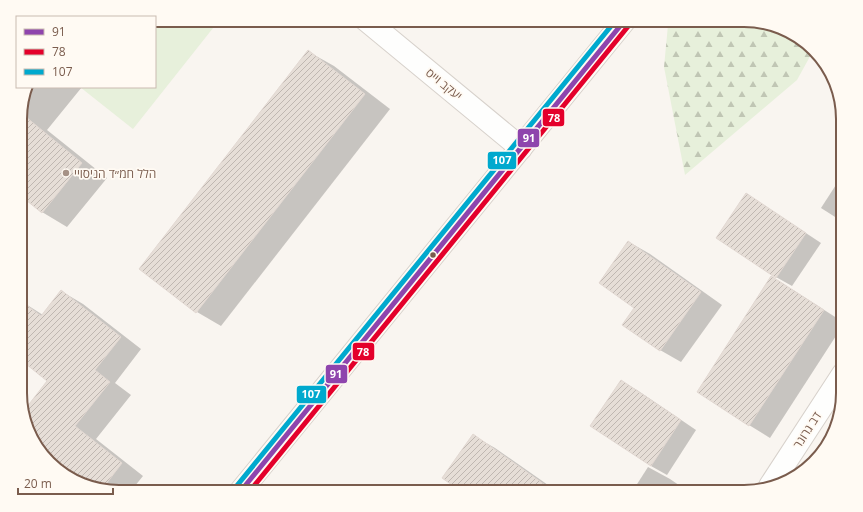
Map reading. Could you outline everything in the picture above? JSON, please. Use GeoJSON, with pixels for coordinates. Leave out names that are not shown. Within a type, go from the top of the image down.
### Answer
{"type":"FeatureCollection","features":[{"type":"Feature","properties":{"kind":"street","name":"יעקב וייס"},"geometry":{"type":"LineString","coordinates":[[374,27],[521,148]]}},
{"type":"Feature","properties":{"kind":"street"},"geometry":{"type":"LineString","coordinates":[[246,485],[619,27]]}},
{"type":"Feature","properties":{"kind":"street","name":"דב גרונר"},"geometry":{"type":"LineString","coordinates":[[774,480],[836,385]]}},
{"type":"Feature","properties":{"kind":"green space"},"geometry":{"type":"Polygon","coordinates":[[[156,27],[214,27],[133,129],[81,88],[156,88],[156,27]]]}},
{"type":"Feature","properties":{"kind":"green space"},"geometry":{"type":"Polygon","coordinates":[[[668,27],[744,27],[768,30],[790,39],[811,56],[797,80],[685,175],[664,67],[668,27]]]}},
{"type":"Feature","properties":{"kind":"building"},"geometry":{"type":"Polygon","coordinates":[[[308,50],[365,94],[196,313],[139,269],[308,50]]]}},
{"type":"Feature","properties":{"kind":"building"},"geometry":{"type":"Polygon","coordinates":[[[27,118],[82,163],[42,213],[27,201],[27,118]]]}},
{"type":"Feature","properties":{"kind":"building"},"geometry":{"type":"Polygon","coordinates":[[[746,193],[806,233],[776,278],[716,238],[746,193]]]}},
{"type":"Feature","properties":{"kind":"building"},"geometry":{"type":"Polygon","coordinates":[[[628,241],[701,292],[660,351],[622,325],[634,308],[599,283],[628,241]]]}},
{"type":"Feature","properties":{"kind":"building"},"geometry":{"type":"Polygon","coordinates":[[[771,276],[824,310],[749,426],[697,392],[771,276]]]}},
{"type":"Feature","properties":{"kind":"building"},"geometry":{"type":"Polygon","coordinates":[[[61,290],[121,337],[95,370],[110,382],[75,426],[122,463],[106,484],[84,478],[63,466],[42,444],[34,428],[28,405],[47,381],[27,365],[27,306],[41,316],[61,290]]]}},
{"type":"Feature","properties":{"kind":"building"},"geometry":{"type":"Polygon","coordinates":[[[621,380],[681,420],[651,466],[590,426],[621,380]]]}},
{"type":"Feature","properties":{"kind":"building"},"geometry":{"type":"Polygon","coordinates":[[[473,434],[545,485],[452,485],[442,478],[473,434]]]}},
{"type":"Feature","properties":{"kind":"transit line","name":"107"},"geometry":{"type":"LineString","coordinates":[[237,485],[610,27]]}},
{"type":"Feature","properties":{"kind":"transit line","name":"91"},"geometry":{"type":"LineString","coordinates":[[246,485],[619,27]]}},
{"type":"Feature","properties":{"kind":"transit line","name":"78"},"geometry":{"type":"LineString","coordinates":[[255,485],[628,27]]}},
{"type":"Feature","properties":{"kind":"place","name":"הלל חמ״ד הניסויי"},"geometry":{"type":"Point","coordinates":[66,173]}}]}
